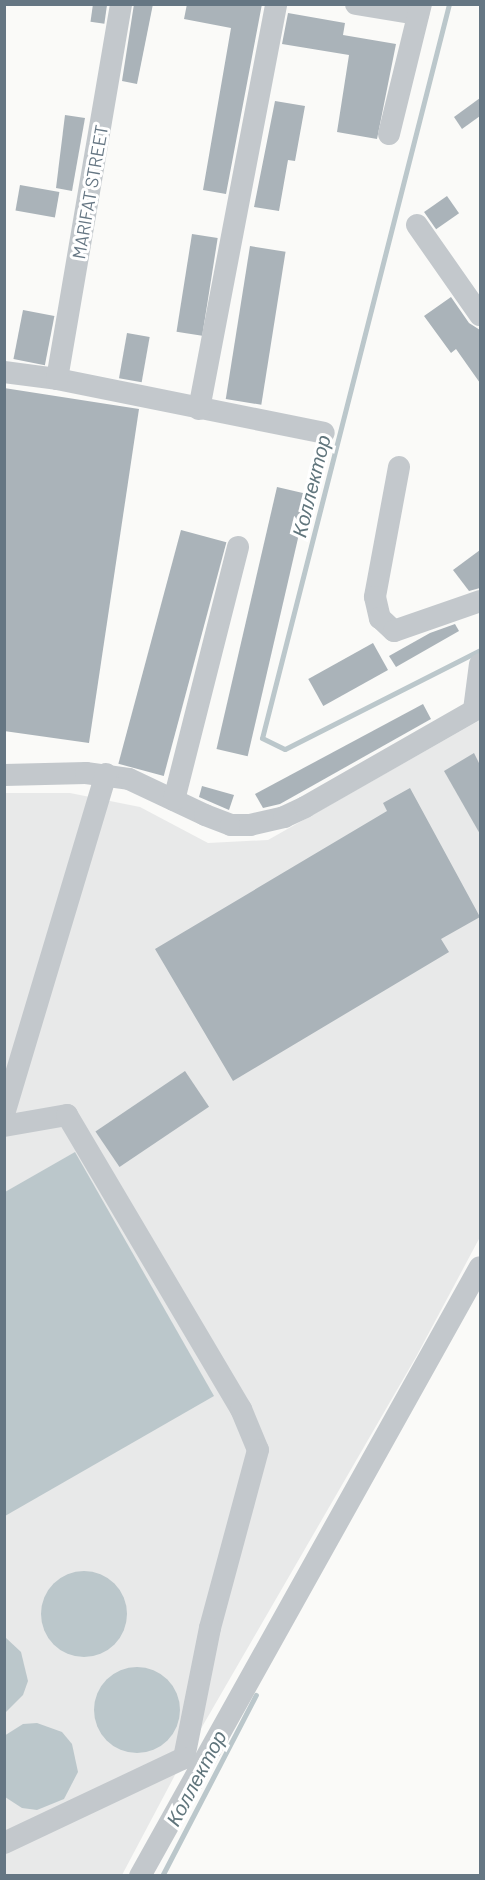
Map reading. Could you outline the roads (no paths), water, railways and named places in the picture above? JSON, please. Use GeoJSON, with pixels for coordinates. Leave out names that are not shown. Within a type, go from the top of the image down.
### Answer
{"type":"FeatureCollection","features":[{"type":"Feature","properties":{"kind":"street","name":"MARIFAT STREET"},"geometry":{"type":"LineString","coordinates":[[57,378],[121,4]]}},
{"type":"Feature","properties":{"kind":"street"},"geometry":{"type":"LineString","coordinates":[[199,409],[276,4]]}},
{"type":"Feature","properties":{"kind":"street"},"geometry":{"type":"LineString","coordinates":[[356,4],[420,9],[389,134]]}},
{"type":"Feature","properties":{"kind":"street"},"geometry":{"type":"LineString","coordinates":[[417,225],[480,315]]}},
{"type":"Feature","properties":{"kind":"street"},"geometry":{"type":"LineString","coordinates":[[4,372],[57,378],[324,433]]}},
{"type":"Feature","properties":{"kind":"street"},"geometry":{"type":"LineString","coordinates":[[399,467],[375,597],[380,618],[394,631],[480,601]]}},
{"type":"Feature","properties":{"kind":"street"},"geometry":{"type":"LineString","coordinates":[[174,801],[238,547]]}},
{"type":"Feature","properties":{"kind":"street"},"geometry":{"type":"LineString","coordinates":[[4,775],[106,774],[129,779],[231,825],[269,822],[305,807],[477,709],[480,664]]}},
{"type":"Feature","properties":{"kind":"street"},"geometry":{"type":"LineString","coordinates":[[4,1114],[106,774]]}},
{"type":"Feature","properties":{"kind":"street"},"geometry":{"type":"LineString","coordinates":[[4,1126],[67,1115],[241,1409],[258,1450],[210,1628],[184,1758],[4,1843]]}},
{"type":"Feature","properties":{"kind":"street"},"geometry":{"type":"LineString","coordinates":[[140,1875],[480,1267]]}},
{"type":"Feature","properties":{"kind":"waterway","name":"Коллектор"},"geometry":{"type":"LineString","coordinates":[[449,4],[262,738],[285,749],[480,650]]}},
{"type":"Feature","properties":{"kind":"waterway","name":"Коллектор"},"geometry":{"type":"LineString","coordinates":[[162,1876],[256,1695]]}}]}
